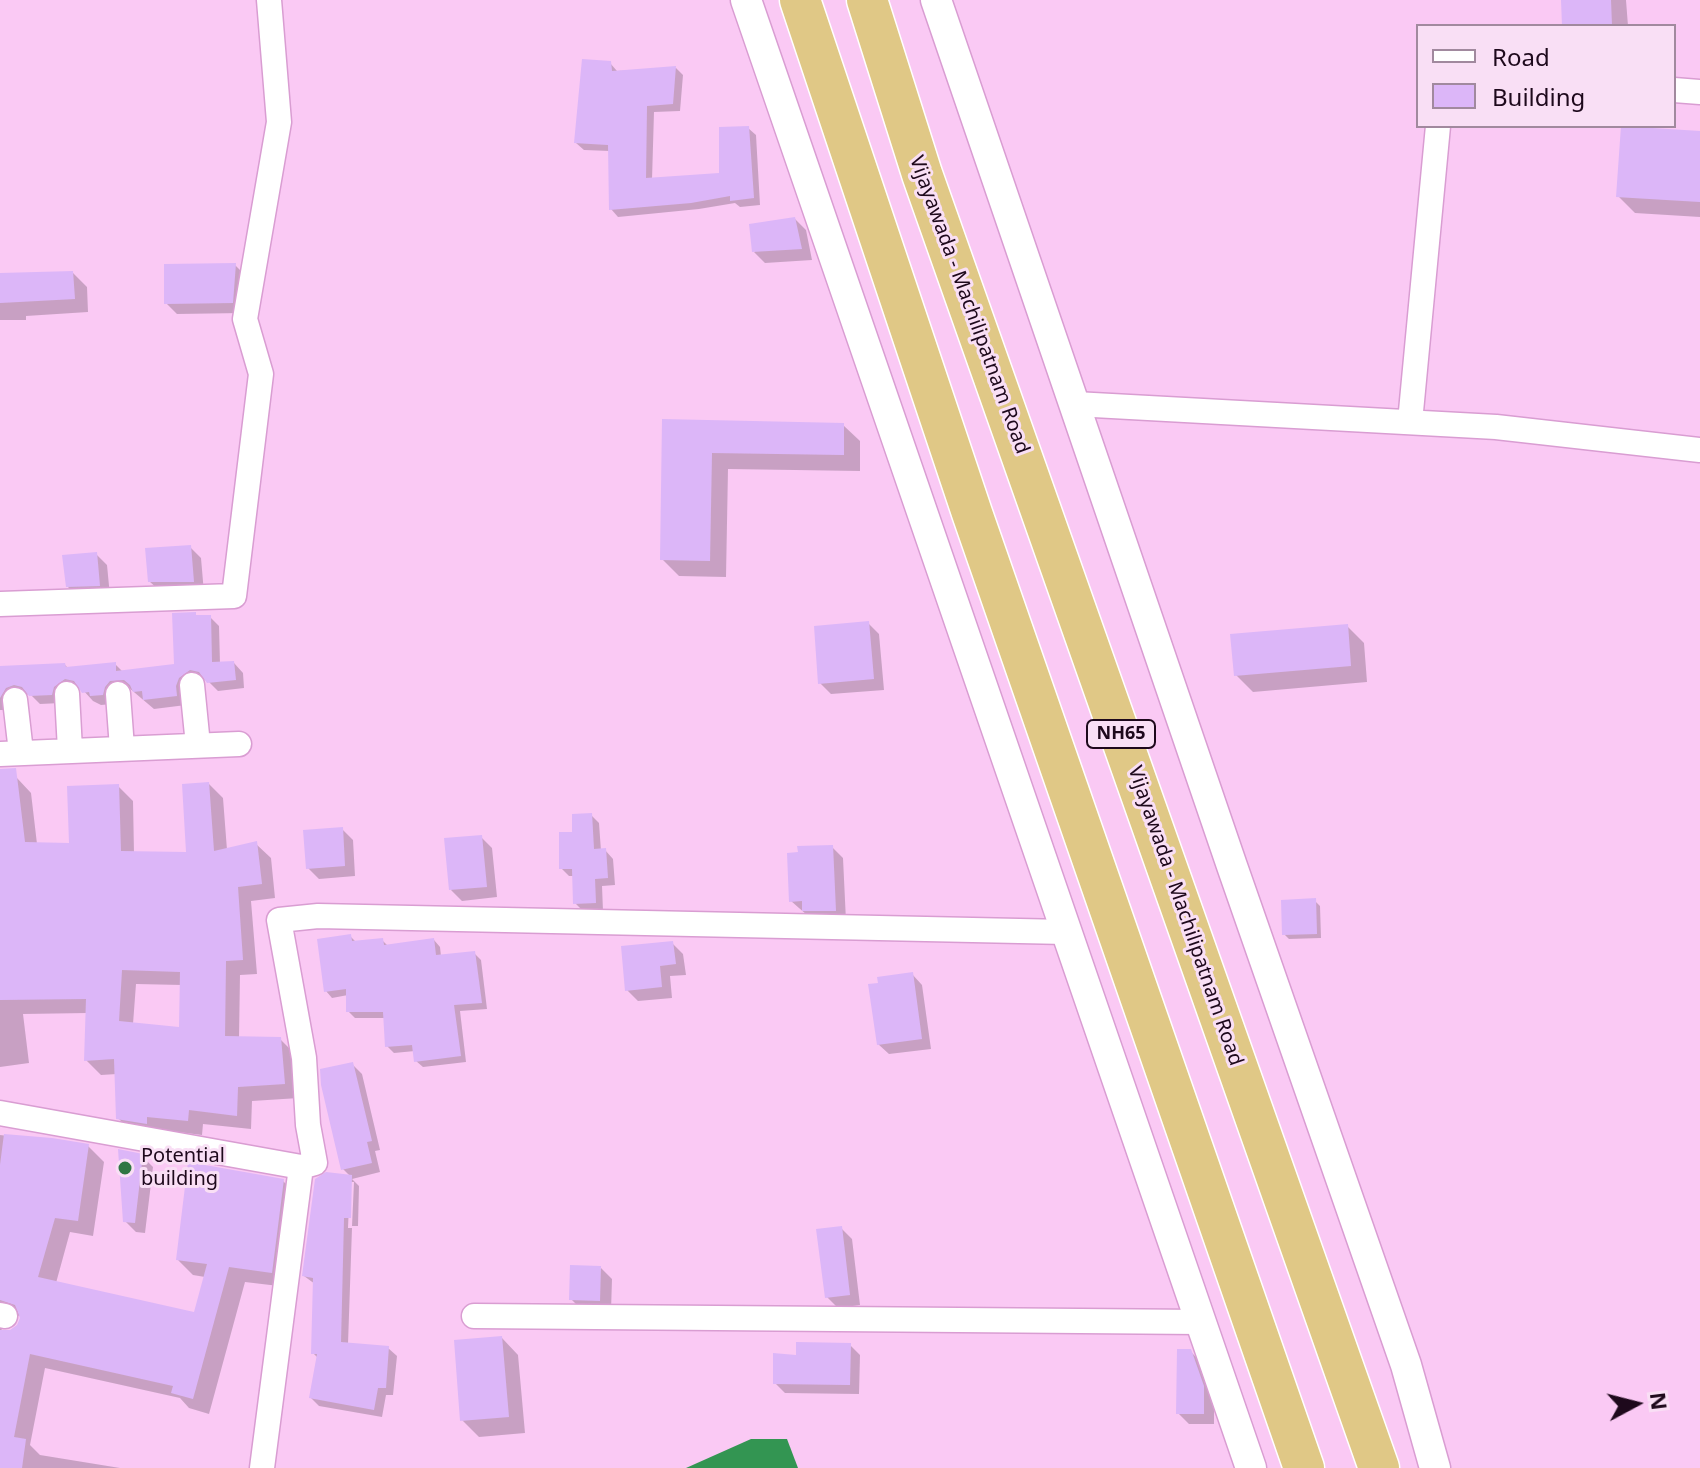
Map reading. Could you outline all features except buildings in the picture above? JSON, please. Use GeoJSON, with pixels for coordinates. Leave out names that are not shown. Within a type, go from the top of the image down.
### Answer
{"type":"FeatureCollection","features":[{"type":"Feature","properties":{"kind":"highway"},"geometry":{"type":"LineString","coordinates":[[800,0],[977,528],[1304,1468]]}},
{"type":"Feature","properties":{"kind":"highway","name":"Vijayawada - Machilipatnam Road"},"geometry":{"type":"LineString","coordinates":[[867,0],[927,189],[1379,1468]]}},
{"type":"Feature","properties":{"kind":"street"},"geometry":{"type":"LineString","coordinates":[[0,604],[234,596],[261,374],[245,319],[279,122],[269,0]]}},
{"type":"Feature","properties":{"kind":"street"},"geometry":{"type":"LineString","coordinates":[[746,0],[1251,1468]]}},
{"type":"Feature","properties":{"kind":"street"},"geometry":{"type":"LineString","coordinates":[[936,0],[1406,1365],[1435,1468]]}},
{"type":"Feature","properties":{"kind":"street"},"geometry":{"type":"LineString","coordinates":[[1676,90],[1700,92]]}},
{"type":"Feature","properties":{"kind":"street"},"geometry":{"type":"LineString","coordinates":[[1410,422],[1438,128]]}},
{"type":"Feature","properties":{"kind":"street"},"geometry":{"type":"LineString","coordinates":[[1075,404],[1496,427],[1700,450]]}},
{"type":"Feature","properties":{"kind":"street"},"geometry":{"type":"LineString","coordinates":[[192,685],[198,745]]}},
{"type":"Feature","properties":{"kind":"street"},"geometry":{"type":"LineString","coordinates":[[67,694],[70,750]]}},
{"type":"Feature","properties":{"kind":"street"},"geometry":{"type":"LineString","coordinates":[[118,694],[122,748]]}},
{"type":"Feature","properties":{"kind":"street"},"geometry":{"type":"LineString","coordinates":[[15,700],[11,753],[239,744]]}},
{"type":"Feature","properties":{"kind":"street"},"geometry":{"type":"LineString","coordinates":[[0,1113],[301,1167],[315,1163],[308,1125],[304,1058],[279,920],[318,916],[1066,932]]}},
{"type":"Feature","properties":{"kind":"street"},"geometry":{"type":"LineString","coordinates":[[262,1468],[301,1167]]}},
{"type":"Feature","properties":{"kind":"street"},"geometry":{"type":"LineString","coordinates":[[474,1316],[1201,1322]]}},
{"type":"Feature","properties":{"kind":"shaded area"},"geometry":{"type":"Polygon","coordinates":[[[751,1439],[787,1439],[798,1468],[686,1468],[751,1439]]]}},
{"type":"Feature","properties":{"kind":"place","name":"Potential building"},"geometry":{"type":"Point","coordinates":[125,1168]}}]}
